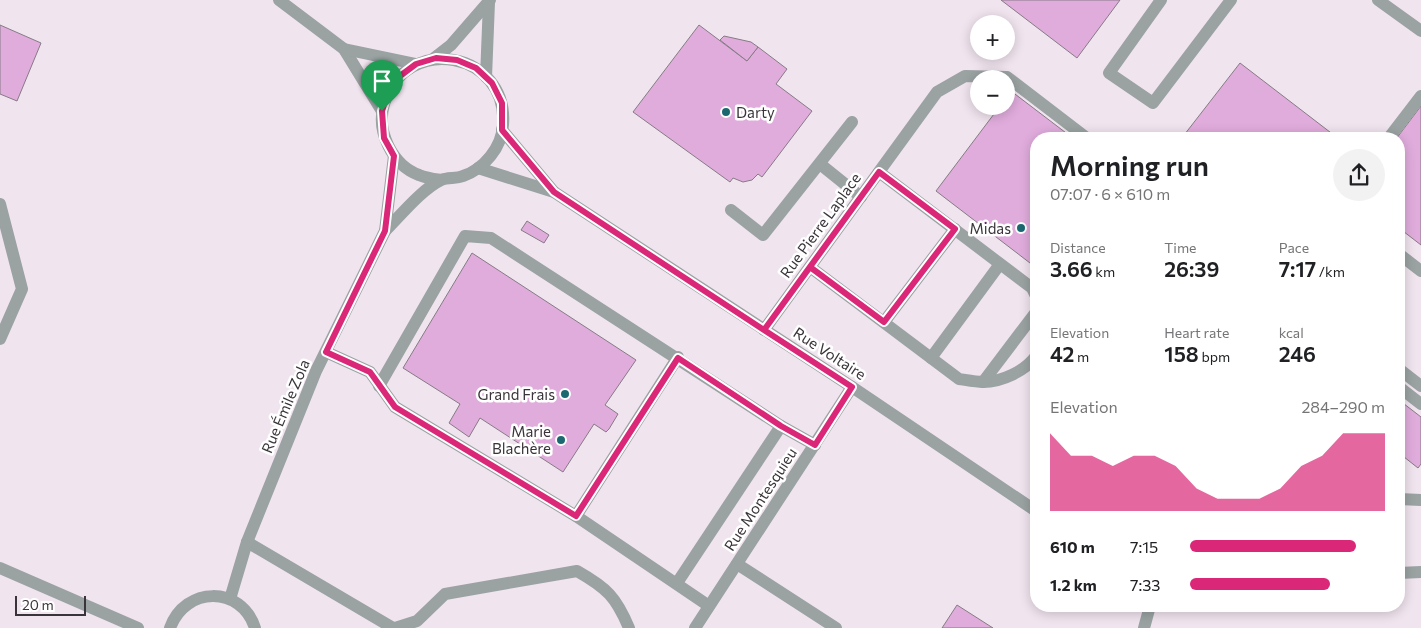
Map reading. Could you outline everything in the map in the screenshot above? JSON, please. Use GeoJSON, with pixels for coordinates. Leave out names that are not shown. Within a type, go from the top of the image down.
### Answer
{"type":"FeatureCollection","features":[{"type":"Feature","properties":{"kind":"street"},"geometry":{"type":"LineString","coordinates":[[278,0],[344,49],[382,111]]}},
{"type":"Feature","properties":{"kind":"street"},"geometry":{"type":"LineString","coordinates":[[1161,0],[1109,73],[1154,102],[1231,0]]}},
{"type":"Feature","properties":{"kind":"street"},"geometry":{"type":"LineString","coordinates":[[1378,0],[1421,32]]}},
{"type":"Feature","properties":{"kind":"street"},"geometry":{"type":"LineString","coordinates":[[434,59],[451,45],[490,1]]}},
{"type":"Feature","properties":{"kind":"street"},"geometry":{"type":"LineString","coordinates":[[486,77],[490,1]]}},
{"type":"Feature","properties":{"kind":"street"},"geometry":{"type":"LineString","coordinates":[[344,49],[416,64]]}},
{"type":"Feature","properties":{"kind":"street"},"geometry":{"type":"LineString","coordinates":[[434,59],[457,60],[476,68],[492,83],[502,103],[502,130],[497,147],[478,168],[463,176],[441,180],[420,176],[409,170],[394,156],[384,138],[382,111],[388,92],[400,76],[416,64],[434,59]]}},
{"type":"Feature","properties":{"kind":"street","name":"Rue Pierre Laplace"},"geometry":{"type":"LineString","coordinates":[[764,330],[937,92],[965,76],[1007,77],[1079,132]]}},
{"type":"Feature","properties":{"kind":"street"},"geometry":{"type":"LineString","coordinates":[[1393,132],[1421,96]]}},
{"type":"Feature","properties":{"kind":"street"},"geometry":{"type":"LineString","coordinates":[[731,210],[764,235],[852,122]]}},
{"type":"Feature","properties":{"kind":"street","name":"Rue Voltaire"},"geometry":{"type":"LineString","coordinates":[[502,130],[554,192]]}},
{"type":"Feature","properties":{"kind":"street","name":"Rue Émile Zola"},"geometry":{"type":"LineString","coordinates":[[230,599],[247,542],[316,371],[385,231],[394,156]]}},
{"type":"Feature","properties":{"kind":"street"},"geometry":{"type":"LineString","coordinates":[[820,164],[860,197]]}},
{"type":"Feature","properties":{"kind":"street","name":"Rue Voltaire"},"geometry":{"type":"LineString","coordinates":[[478,168],[554,192],[852,387],[1030,507]]}},
{"type":"Feature","properties":{"kind":"street"},"geometry":{"type":"LineString","coordinates":[[879,172],[1030,286]]}},
{"type":"Feature","properties":{"kind":"street","name":"Rue Émile Zola"},"geometry":{"type":"LineString","coordinates":[[385,231],[426,191],[441,180]]}},
{"type":"Feature","properties":{"kind":"street"},"geometry":{"type":"LineString","coordinates":[[0,204],[22,289],[0,339]]}},
{"type":"Feature","properties":{"kind":"street"},"geometry":{"type":"LineString","coordinates":[[884,322],[955,229]]}},
{"type":"Feature","properties":{"kind":"street"},"geometry":{"type":"LineString","coordinates":[[379,386],[465,236],[491,238],[781,426],[815,445]]}},
{"type":"Feature","properties":{"kind":"street"},"geometry":{"type":"LineString","coordinates":[[1405,258],[1421,270]]}},
{"type":"Feature","properties":{"kind":"street"},"geometry":{"type":"LineString","coordinates":[[931,358],[1000,264]]}},
{"type":"Feature","properties":{"kind":"street"},"geometry":{"type":"LineString","coordinates":[[810,267],[959,379],[983,382],[1008,377],[1030,364]]}},
{"type":"Feature","properties":{"kind":"street"},"geometry":{"type":"LineString","coordinates":[[983,382],[1030,320]]}},
{"type":"Feature","properties":{"kind":"street"},"geometry":{"type":"LineString","coordinates":[[326,352],[370,372],[395,407],[576,516],[709,606]]}},
{"type":"Feature","properties":{"kind":"street"},"geometry":{"type":"LineString","coordinates":[[576,516],[678,358]]}},
{"type":"Feature","properties":{"kind":"street"},"geometry":{"type":"LineString","coordinates":[[1405,374],[1421,386]]}},
{"type":"Feature","properties":{"kind":"street","name":"Rue Montesquieu"},"geometry":{"type":"LineString","coordinates":[[695,628],[852,387]]}},
{"type":"Feature","properties":{"kind":"street"},"geometry":{"type":"LineString","coordinates":[[1405,392],[1421,404]]}},
{"type":"Feature","properties":{"kind":"street"},"geometry":{"type":"LineString","coordinates":[[677,583],[781,426]]}},
{"type":"Feature","properties":{"kind":"street"},"geometry":{"type":"LineString","coordinates":[[1405,499],[1421,500]]}},
{"type":"Feature","properties":{"kind":"street"},"geometry":{"type":"LineString","coordinates":[[247,542],[394,628],[417,621],[445,594],[577,571],[594,581],[616,600],[629,628]]}},
{"type":"Feature","properties":{"kind":"street"},"geometry":{"type":"LineString","coordinates":[[737,564],[836,628]]}},
{"type":"Feature","properties":{"kind":"street"},"geometry":{"type":"LineString","coordinates":[[0,568],[138,628]]}},
{"type":"Feature","properties":{"kind":"street"},"geometry":{"type":"LineString","coordinates":[[1405,573],[1421,572]]}},
{"type":"Feature","properties":{"kind":"street"},"geometry":{"type":"LineString","coordinates":[[170,628],[175,616],[189,603],[203,597],[215,596],[230,599],[244,608],[253,620],[255,628]]}},
{"type":"Feature","properties":{"kind":"street"},"geometry":{"type":"LineString","coordinates":[[1144,628],[1148,612]]}},
{"type":"Feature","properties":{"kind":"building"},"geometry":{"type":"Polygon","coordinates":[[[1001,0],[1120,0],[1077,58],[1001,0]]]}},
{"type":"Feature","properties":{"kind":"building"},"geometry":{"type":"Polygon","coordinates":[[[0,25],[41,43],[17,101],[0,94],[0,25]]]}},
{"type":"Feature","properties":{"kind":"building"},"geometry":{"type":"Polygon","coordinates":[[[699,25],[747,61],[758,47],[787,69],[776,84],[812,111],[762,177],[758,174],[752,180],[743,182],[733,178],[730,182],[633,112],[699,25]]]}},
{"type":"Feature","properties":{"kind":"building"},"geometry":{"type":"Polygon","coordinates":[[[724,36],[751,42],[758,47],[747,61],[720,40],[724,36]]]}},
{"type":"Feature","properties":{"kind":"building"},"geometry":{"type":"Polygon","coordinates":[[[1240,63],[1330,132],[1186,132],[1240,63]]]}},
{"type":"Feature","properties":{"kind":"building"},"geometry":{"type":"Polygon","coordinates":[[[1015,94],[1065,132],[1030,132],[1030,263],[936,191],[993,115],[1015,115],[1015,94]]]}},
{"type":"Feature","properties":{"kind":"building"},"geometry":{"type":"Polygon","coordinates":[[[1421,106],[1421,245],[1405,233],[1405,132],[1401,132],[1421,106]]]}},
{"type":"Feature","properties":{"kind":"building"},"geometry":{"type":"Polygon","coordinates":[[[527,221],[549,235],[544,243],[521,230],[527,221]]]}},
{"type":"Feature","properties":{"kind":"building"},"geometry":{"type":"Polygon","coordinates":[[[472,253],[636,360],[605,405],[618,414],[609,429],[606,432],[594,424],[563,472],[480,418],[469,437],[449,423],[460,404],[403,368],[472,253]]]}},
{"type":"Feature","properties":{"kind":"building"},"geometry":{"type":"Polygon","coordinates":[[[1405,405],[1421,417],[1421,464],[1418,468],[1405,458],[1405,405]]]}},
{"type":"Feature","properties":{"kind":"building"},"geometry":{"type":"Polygon","coordinates":[[[957,605],[993,628],[942,628],[957,605]]]}},
{"type":"Feature","properties":{"kind":"place","name":"Darty"},"geometry":{"type":"Point","coordinates":[726,112]}},
{"type":"Feature","properties":{"kind":"place","name":"Midas"},"geometry":{"type":"Point","coordinates":[1021,228]}},
{"type":"Feature","properties":{"kind":"place","name":"Grand Frais"},"geometry":{"type":"Point","coordinates":[565,394]}},
{"type":"Feature","properties":{"kind":"place","name":"Marie Blachère"},"geometry":{"type":"Point","coordinates":[561,440]}},
{"type":"Feature","properties":{"kind":"route"},"geometry":{"type":"LineString","coordinates":[[382,111],[384,138],[394,156],[385,231],[326,352],[370,372],[395,407],[576,516],[678,358],[781,426],[815,445],[852,387],[764,330],[780,309],[810,267],[884,322],[955,229],[879,172],[764,330],[554,192],[502,130],[504,126],[502,103],[492,83],[476,68],[457,60],[436,58],[416,64],[400,76],[388,92],[382,111]]}}]}
